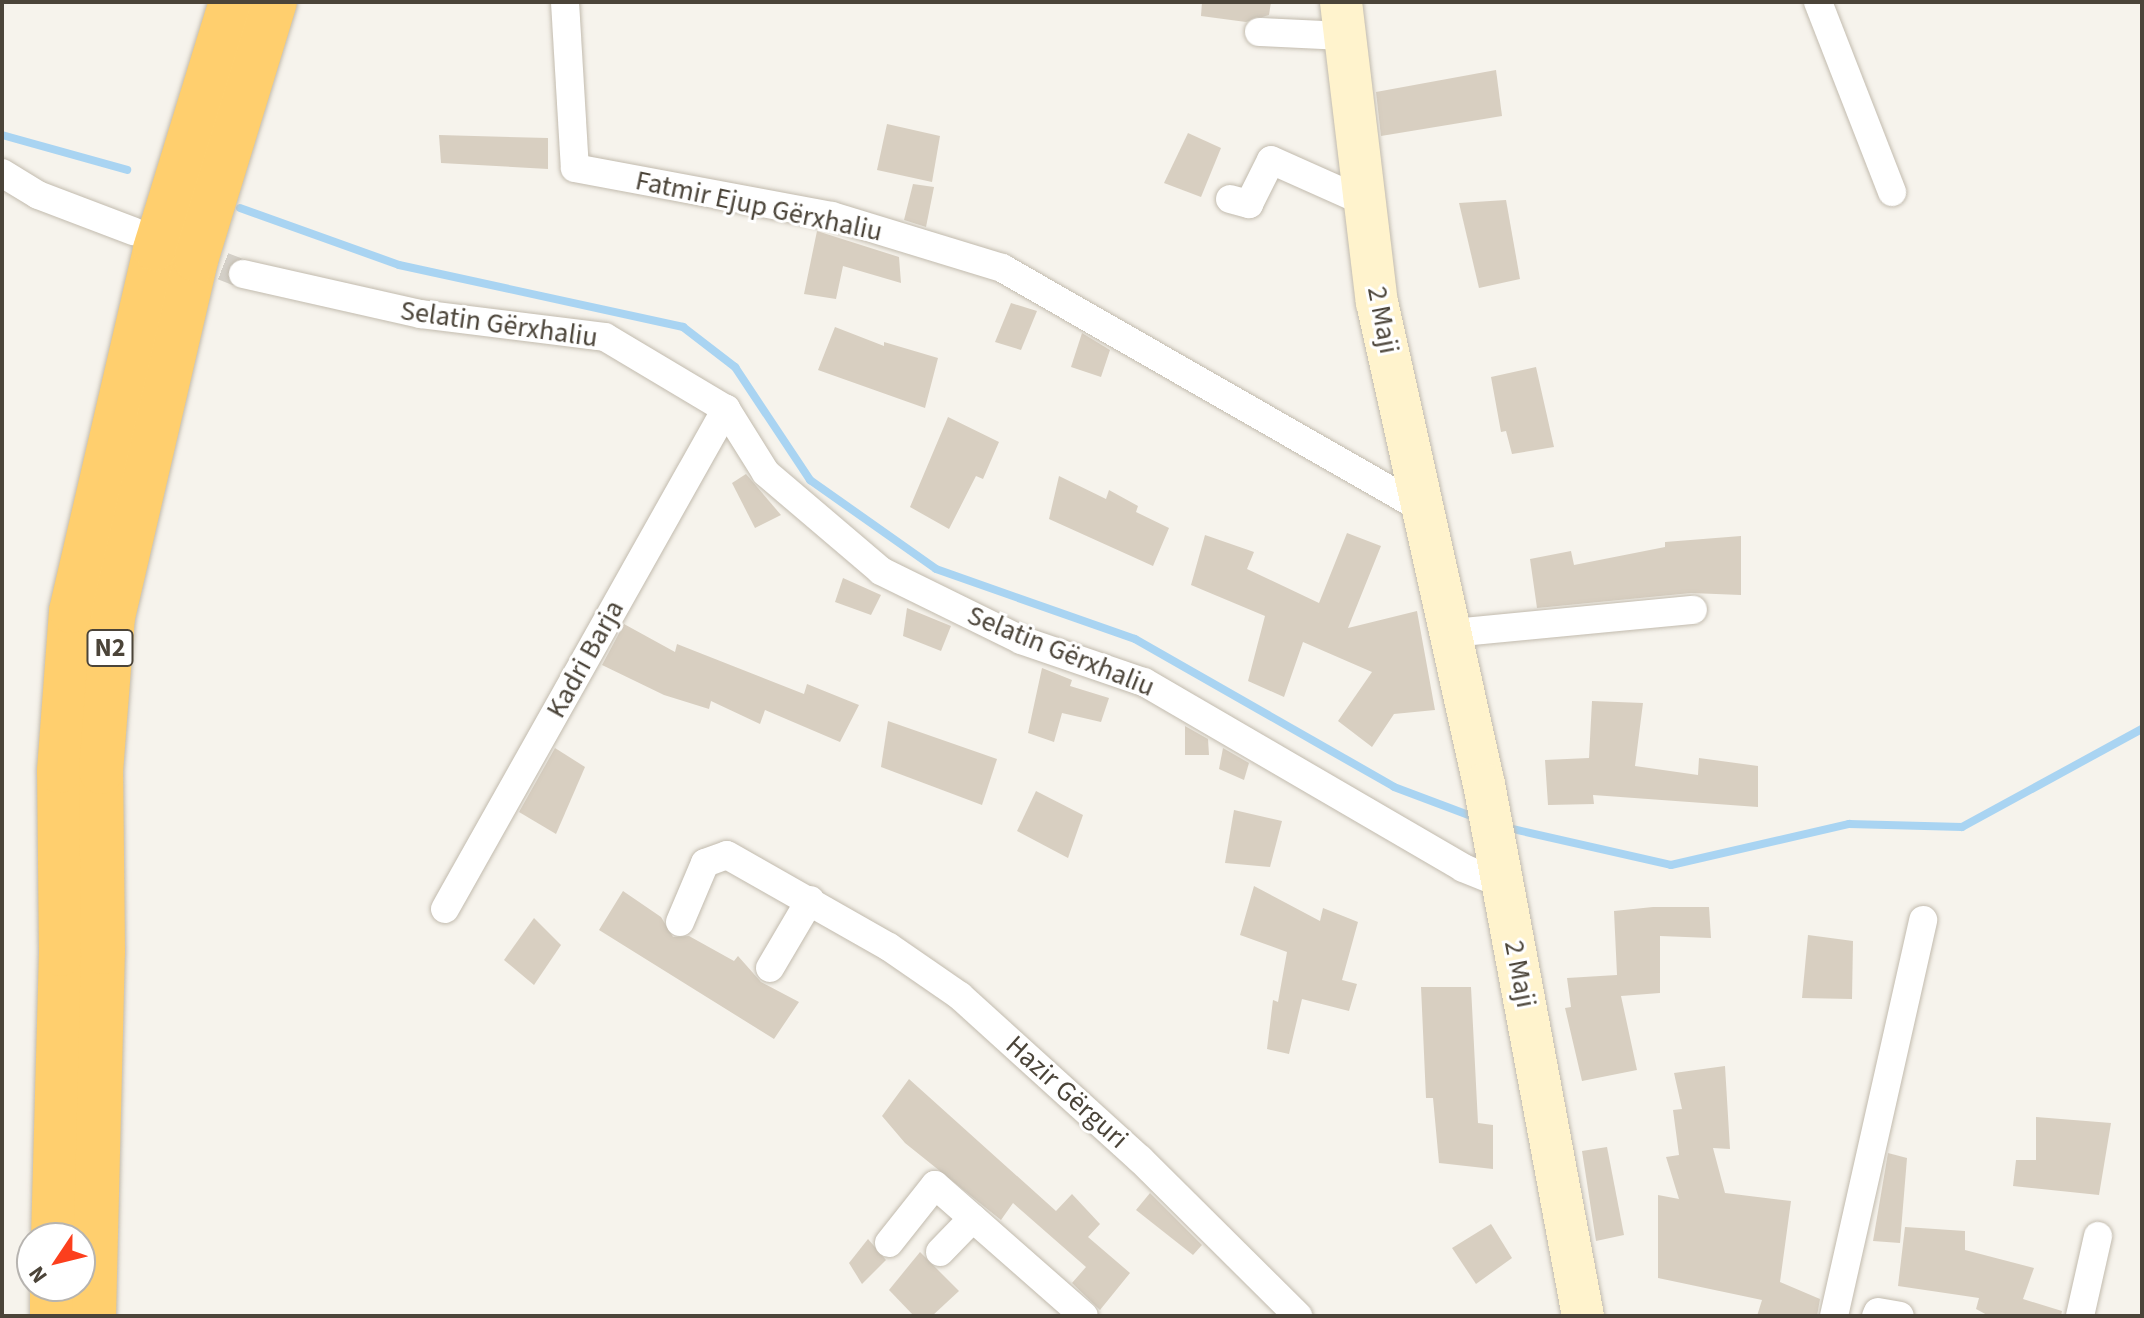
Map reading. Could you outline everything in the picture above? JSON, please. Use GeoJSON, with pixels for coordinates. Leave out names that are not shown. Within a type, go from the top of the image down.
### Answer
{"type":"FeatureCollection","features":[{"type":"Feature","properties":{"kind":"highway","name":"N2"},"geometry":{"type":"LineString","coordinates":[[53,1222],[61,954],[59,771],[71,611],[155,249],[231,2]]}},
{"type":"Feature","properties":{"kind":"highway","name":"N2"},"geometry":{"type":"LineString","coordinates":[[94,1316],[103,952],[101,772],[113,617],[196,260],[275,2]]}},
{"type":"Feature","properties":{"kind":"street","name":"Fatmir Ejup Gërxhaliu"},"geometry":{"type":"LineString","coordinates":[[565,2],[575,168],[832,216],[1002,268],[1425,510]]}},
{"type":"Feature","properties":{"kind":"street"},"geometry":{"type":"LineString","coordinates":[[1818,2],[1892,192]]}},
{"type":"Feature","properties":{"kind":"street","name":"2 Maji"},"geometry":{"type":"LineString","coordinates":[[1343,19],[1377,302],[1484,784],[1583,1316]]}},
{"type":"Feature","properties":{"kind":"street"},"geometry":{"type":"LineString","coordinates":[[1259,32],[1343,19]]}},
{"type":"Feature","properties":{"kind":"street"},"geometry":{"type":"LineString","coordinates":[[1230,199],[1249,204],[1271,160],[1365,202]]}},
{"type":"Feature","properties":{"kind":"street"},"geometry":{"type":"LineString","coordinates":[[2,173],[38,195],[133,231]]}},
{"type":"Feature","properties":{"kind":"street","name":"Selatin Gërxhaliu"},"geometry":{"type":"LineString","coordinates":[[243,274],[421,314],[605,337],[726,409],[766,473],[881,571],[1021,640],[1144,682],[1463,868],[1499,868]]}},
{"type":"Feature","properties":{"kind":"street","name":"Kadri Barja"},"geometry":{"type":"LineString","coordinates":[[445,909],[726,409]]}},
{"type":"Feature","properties":{"kind":"street"},"geometry":{"type":"LineString","coordinates":[[1452,633],[1693,610]]}},
{"type":"Feature","properties":{"kind":"street","name":"Hazir Gërguri"},"geometry":{"type":"LineString","coordinates":[[680,922],[705,863],[717,855],[727,855],[810,900],[960,996],[1140,1159],[1298,1316]]}},
{"type":"Feature","properties":{"kind":"street"},"geometry":{"type":"LineString","coordinates":[[770,968],[810,900]]}},
{"type":"Feature","properties":{"kind":"street"},"geometry":{"type":"LineString","coordinates":[[1834,1316],[1923,920]]}},
{"type":"Feature","properties":{"kind":"street"},"geometry":{"type":"LineString","coordinates":[[889,1243],[935,1185],[1084,1316]]}},
{"type":"Feature","properties":{"kind":"street"},"geometry":{"type":"LineString","coordinates":[[940,1252],[973,1218]]}},
{"type":"Feature","properties":{"kind":"street"},"geometry":{"type":"LineString","coordinates":[[2080,1316],[2098,1236]]}},
{"type":"Feature","properties":{"kind":"street"},"geometry":{"type":"LineString","coordinates":[[1876,1316],[1878,1312],[1900,1316]]}},
{"type":"Feature","properties":{"kind":"building"},"geometry":{"type":"Polygon","coordinates":[[[1202,2],[1271,2],[1269,15],[1246,22],[1201,16],[1202,2]]]}},
{"type":"Feature","properties":{"kind":"building"},"geometry":{"type":"Polygon","coordinates":[[[1496,70],[1502,116],[1381,136],[1376,92],[1496,70]]]}},
{"type":"Feature","properties":{"kind":"building"},"geometry":{"type":"Polygon","coordinates":[[[887,124],[940,136],[932,182],[877,170],[887,124]]]}},
{"type":"Feature","properties":{"kind":"building"},"geometry":{"type":"Polygon","coordinates":[[[1188,133],[1221,148],[1201,197],[1164,183],[1188,133]]]}},
{"type":"Feature","properties":{"kind":"building"},"geometry":{"type":"Polygon","coordinates":[[[439,135],[548,138],[548,169],[441,163],[439,135]]]}},
{"type":"Feature","properties":{"kind":"building"},"geometry":{"type":"Polygon","coordinates":[[[913,184],[934,187],[926,227],[904,220],[913,184]]]}},
{"type":"Feature","properties":{"kind":"building"},"geometry":{"type":"Polygon","coordinates":[[[1506,200],[1520,279],[1479,288],[1459,203],[1506,200]]]}},
{"type":"Feature","properties":{"kind":"building"},"geometry":{"type":"Polygon","coordinates":[[[817,231],[899,257],[901,283],[843,266],[836,299],[804,294],[817,231]]]}},
{"type":"Feature","properties":{"kind":"building"},"geometry":{"type":"Polygon","coordinates":[[[1011,303],[1037,311],[1021,350],[995,342],[1011,303]]]}},
{"type":"Feature","properties":{"kind":"building"},"geometry":{"type":"Polygon","coordinates":[[[835,327],[884,346],[884,342],[938,358],[925,408],[818,370],[835,327]]]}},
{"type":"Feature","properties":{"kind":"building"},"geometry":{"type":"Polygon","coordinates":[[[1082,333],[1110,350],[1101,377],[1071,367],[1082,333]]]}},
{"type":"Feature","properties":{"kind":"building"},"geometry":{"type":"Polygon","coordinates":[[[1536,367],[1554,447],[1512,454],[1506,431],[1501,432],[1491,377],[1536,367]]]}},
{"type":"Feature","properties":{"kind":"building"},"geometry":{"type":"Polygon","coordinates":[[[948,417],[999,442],[983,479],[976,476],[949,529],[910,507],[948,417]]]}},
{"type":"Feature","properties":{"kind":"building"},"geometry":{"type":"Polygon","coordinates":[[[746,474],[781,515],[755,528],[732,483],[746,474]]]}},
{"type":"Feature","properties":{"kind":"building"},"geometry":{"type":"Polygon","coordinates":[[[1059,476],[1106,499],[1109,490],[1138,506],[1136,512],[1169,528],[1153,566],[1049,519],[1059,476]]]}},
{"type":"Feature","properties":{"kind":"building"},"geometry":{"type":"Polygon","coordinates":[[[1347,533],[1381,546],[1348,628],[1417,611],[1435,710],[1394,714],[1372,747],[1338,721],[1372,672],[1303,642],[1284,697],[1248,681],[1265,616],[1191,585],[1205,535],[1254,552],[1247,569],[1319,603],[1347,533]]]}},
{"type":"Feature","properties":{"kind":"building"},"geometry":{"type":"Polygon","coordinates":[[[1741,536],[1741,595],[1691,593],[1537,608],[1530,559],[1571,551],[1574,565],[1665,547],[1665,542],[1741,536]]]}},
{"type":"Feature","properties":{"kind":"building"},"geometry":{"type":"Polygon","coordinates":[[[843,578],[881,595],[871,615],[835,602],[843,578]]]}},
{"type":"Feature","properties":{"kind":"building"},"geometry":{"type":"Polygon","coordinates":[[[907,608],[951,626],[941,651],[903,636],[907,608]]]}},
{"type":"Feature","properties":{"kind":"building"},"geometry":{"type":"Polygon","coordinates":[[[624,624],[675,652],[677,644],[804,694],[807,684],[859,705],[840,742],[765,710],[760,724],[711,701],[709,709],[664,695],[602,665],[624,624]]]}},
{"type":"Feature","properties":{"kind":"building"},"geometry":{"type":"Polygon","coordinates":[[[1042,668],[1072,680],[1070,686],[1109,698],[1101,722],[1062,713],[1054,742],[1028,733],[1042,668]]]}},
{"type":"Feature","properties":{"kind":"building"},"geometry":{"type":"Polygon","coordinates":[[[1592,701],[1643,703],[1635,766],[1698,775],[1699,758],[1758,766],[1758,807],[1593,795],[1594,804],[1548,805],[1545,760],[1589,758],[1592,701]]]}},
{"type":"Feature","properties":{"kind":"building"},"geometry":{"type":"Polygon","coordinates":[[[888,721],[997,759],[982,805],[881,767],[888,721]]]}},
{"type":"Feature","properties":{"kind":"building"},"geometry":{"type":"Polygon","coordinates":[[[1185,726],[1208,739],[1209,755],[1185,755],[1185,726]]]}},
{"type":"Feature","properties":{"kind":"building"},"geometry":{"type":"Polygon","coordinates":[[[555,748],[585,767],[556,834],[519,812],[555,748]]]}},
{"type":"Feature","properties":{"kind":"building"},"geometry":{"type":"Polygon","coordinates":[[[1223,748],[1249,763],[1244,780],[1219,769],[1223,748]]]}},
{"type":"Feature","properties":{"kind":"building"},"geometry":{"type":"Polygon","coordinates":[[[1036,791],[1083,815],[1068,858],[1017,831],[1036,791]]]}},
{"type":"Feature","properties":{"kind":"building"},"geometry":{"type":"Polygon","coordinates":[[[1234,810],[1282,821],[1270,867],[1225,863],[1234,810]]]}},
{"type":"Feature","properties":{"kind":"building"},"geometry":{"type":"Polygon","coordinates":[[[1254,886],[1320,921],[1323,908],[1358,922],[1342,980],[1357,984],[1349,1011],[1302,999],[1289,1054],[1267,1049],[1273,1000],[1278,1002],[1287,952],[1240,935],[1254,886]]]}},
{"type":"Feature","properties":{"kind":"building"},"geometry":{"type":"Polygon","coordinates":[[[623,891],[661,917],[673,937],[689,936],[734,961],[738,956],[761,982],[799,1002],[774,1039],[599,930],[623,891]]]}},
{"type":"Feature","properties":{"kind":"building"},"geometry":{"type":"Polygon","coordinates":[[[1709,907],[1711,938],[1660,936],[1660,993],[1621,996],[1637,1070],[1582,1081],[1565,1008],[1571,1007],[1567,978],[1617,975],[1614,911],[1709,907]]]}},
{"type":"Feature","properties":{"kind":"building"},"geometry":{"type":"Polygon","coordinates":[[[534,918],[561,945],[534,985],[504,960],[534,918]]]}},
{"type":"Feature","properties":{"kind":"building"},"geometry":{"type":"Polygon","coordinates":[[[1808,935],[1853,941],[1852,999],[1802,998],[1808,935]]]}},
{"type":"Feature","properties":{"kind":"building"},"geometry":{"type":"Polygon","coordinates":[[[1421,987],[1471,987],[1478,1123],[1493,1125],[1493,1169],[1439,1163],[1433,1098],[1426,1098],[1421,987]]]}},
{"type":"Feature","properties":{"kind":"building"},"geometry":{"type":"Polygon","coordinates":[[[1725,1066],[1730,1149],[1713,1148],[1725,1193],[1791,1201],[1780,1282],[1820,1299],[1817,1316],[1757,1316],[1762,1300],[1658,1278],[1658,1195],[1679,1199],[1666,1157],[1679,1155],[1673,1110],[1682,1109],[1674,1073],[1725,1066]]]}},
{"type":"Feature","properties":{"kind":"building"},"geometry":{"type":"Polygon","coordinates":[[[909,1079],[1056,1211],[1072,1194],[1100,1224],[1088,1237],[1130,1273],[1100,1310],[1072,1283],[1086,1267],[1013,1203],[1001,1220],[905,1143],[882,1116],[909,1079]]]}},
{"type":"Feature","properties":{"kind":"building"},"geometry":{"type":"Polygon","coordinates":[[[2036,1117],[2111,1123],[2099,1195],[2013,1186],[2016,1160],[2036,1160],[2036,1117]]]}},
{"type":"Feature","properties":{"kind":"building"},"geometry":{"type":"Polygon","coordinates":[[[1607,1147],[1624,1235],[1596,1241],[1582,1151],[1607,1147]]]}},
{"type":"Feature","properties":{"kind":"building"},"geometry":{"type":"Polygon","coordinates":[[[1888,1153],[1907,1158],[1900,1243],[1873,1241],[1888,1153]]]}},
{"type":"Feature","properties":{"kind":"building"},"geometry":{"type":"Polygon","coordinates":[[[1150,1193],[1202,1245],[1193,1255],[1136,1210],[1150,1193]]]}},
{"type":"Feature","properties":{"kind":"building"},"geometry":{"type":"Polygon","coordinates":[[[1491,1224],[1512,1258],[1476,1284],[1452,1248],[1491,1224]]]}},
{"type":"Feature","properties":{"kind":"building"},"geometry":{"type":"Polygon","coordinates":[[[1905,1227],[1965,1231],[1965,1250],[2034,1268],[2023,1299],[2062,1311],[2061,1316],[1989,1316],[1976,1309],[1979,1298],[1898,1286],[1905,1227]]]}},
{"type":"Feature","properties":{"kind":"building"},"geometry":{"type":"Polygon","coordinates":[[[868,1239],[886,1260],[862,1284],[849,1263],[868,1239]]]}},
{"type":"Feature","properties":{"kind":"building"},"geometry":{"type":"Polygon","coordinates":[[[920,1252],[959,1291],[932,1316],[914,1316],[889,1290],[920,1252]]]}},
{"type":"Feature","properties":{"kind":"waterway"},"geometry":{"type":"LineString","coordinates":[[2,135],[127,170]]}},
{"type":"Feature","properties":{"kind":"waterway"},"geometry":{"type":"LineString","coordinates":[[240,208],[399,265],[683,327],[735,367],[810,480],[936,569],[1135,639],[1394,787],[1479,819]]}},
{"type":"Feature","properties":{"kind":"waterway"},"geometry":{"type":"LineString","coordinates":[[1504,827],[1671,865],[1849,824],[1962,827],[2142,729]]}},
{"type":"Feature","properties":{"kind":"tunnel"},"geometry":{"type":"LineString","coordinates":[[184,251],[243,274]]}}]}
